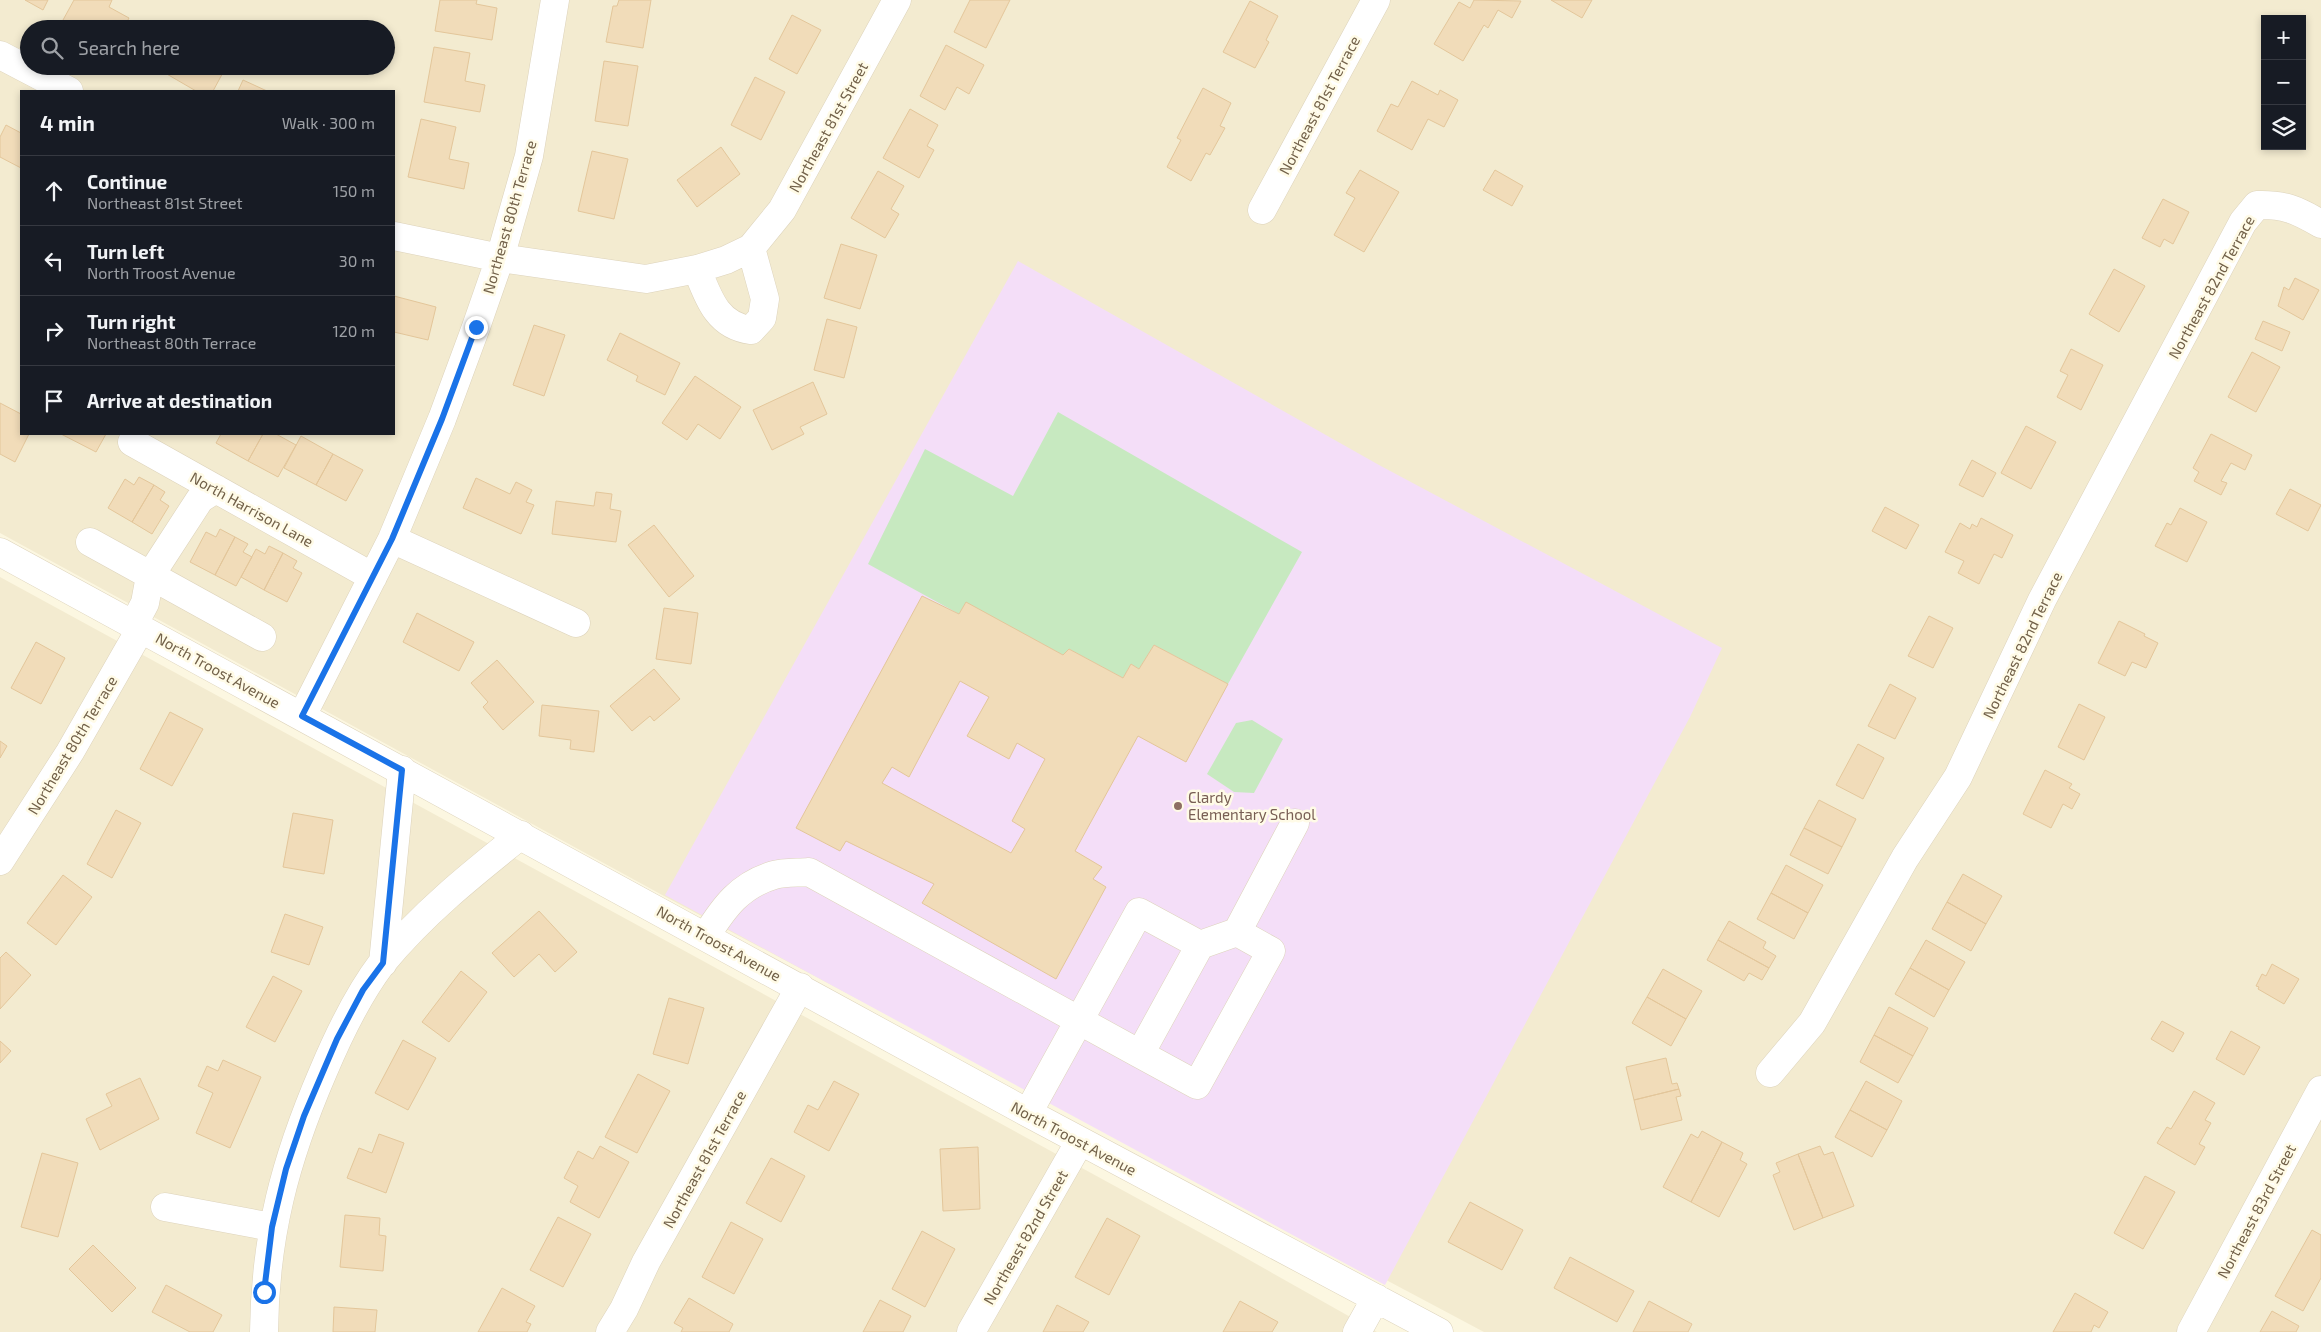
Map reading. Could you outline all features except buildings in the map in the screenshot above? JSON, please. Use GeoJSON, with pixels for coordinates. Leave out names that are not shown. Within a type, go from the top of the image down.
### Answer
{"type":"FeatureCollection","features":[{"type":"Feature","properties":{"kind":"street","name":"Northeast 80th Terrace"},"geometry":{"type":"LineString","coordinates":[[302,716],[392,539],[442,419],[500,258],[529,156],[554,0]]}},
{"type":"Feature","properties":{"kind":"street","name":"Northeast 81st Street"},"geometry":{"type":"LineString","coordinates":[[395,236],[500,258],[646,278],[697,269],[726,260],[751,248],[782,210],[897,0]]}},
{"type":"Feature","properties":{"kind":"street","name":"Northeast 81st Terrace"},"geometry":{"type":"LineString","coordinates":[[1262,210],[1376,0]]}},
{"type":"Feature","properties":{"kind":"street"},"geometry":{"type":"LineString","coordinates":[[0,55],[20,65]]}},
{"type":"Feature","properties":{"kind":"street"},"geometry":{"type":"LineString","coordinates":[[38,75],[67,90]]}},
{"type":"Feature","properties":{"kind":"street","name":"Northeast 82nd Terrace"},"geometry":{"type":"LineString","coordinates":[[1770,1074],[1812,1023],[1904,858],[1958,777],[2042,600],[2243,222],[2257,205],[2278,205],[2303,214],[2321,224]]}},
{"type":"Feature","properties":{"kind":"street"},"geometry":{"type":"LineString","coordinates":[[697,269],[710,304],[724,320],[740,328],[751,330],[762,318],[765,299],[751,248]]}},
{"type":"Feature","properties":{"kind":"street","name":"North Harrison Lane"},"geometry":{"type":"LineString","coordinates":[[132,442],[373,577]]}},
{"type":"Feature","properties":{"kind":"street"},"geometry":{"type":"LineString","coordinates":[[150,576],[200,499],[216,489]]}},
{"type":"Feature","properties":{"kind":"street"},"geometry":{"type":"LineString","coordinates":[[392,539],[576,623]]}},
{"type":"Feature","properties":{"kind":"street"},"geometry":{"type":"LineString","coordinates":[[90,542],[262,637]]}},
{"type":"Feature","properties":{"kind":"street","name":"North Troost Avenue"},"geometry":{"type":"LineString","coordinates":[[0,552],[1028,1113],[1439,1332]]}},
{"type":"Feature","properties":{"kind":"street","name":"Northeast 80th Terrace"},"geometry":{"type":"LineString","coordinates":[[0,861],[70,752],[137,626],[145,603],[150,576]]}},
{"type":"Feature","properties":{"kind":"street"},"geometry":{"type":"LineString","coordinates":[[383,963],[402,770]]}},
{"type":"Feature","properties":{"kind":"street"},"geometry":{"type":"LineString","coordinates":[[1140,1054],[1200,945],[1237,932],[1295,824]]}},
{"type":"Feature","properties":{"kind":"street"},"geometry":{"type":"LineString","coordinates":[[264,1332],[264,1292],[272,1227],[286,1169],[304,1116],[337,1039],[363,990],[383,963],[426,915],[521,835]]}},
{"type":"Feature","properties":{"kind":"street"},"geometry":{"type":"LineString","coordinates":[[706,936],[721,912],[743,889],[775,874],[809,872],[1198,1085],[1271,951],[1237,932]]}},
{"type":"Feature","properties":{"kind":"street"},"geometry":{"type":"LineString","coordinates":[[1028,1113],[1139,912],[1200,945]]}},
{"type":"Feature","properties":{"kind":"street","name":"Northeast 81st Terrace"},"geometry":{"type":"LineString","coordinates":[[610,1332],[624,1309],[646,1262],[800,987]]}},
{"type":"Feature","properties":{"kind":"street","name":"Northeast 83rd Street"},"geometry":{"type":"LineString","coordinates":[[2190,1332],[2321,1090]]}},
{"type":"Feature","properties":{"kind":"street","name":"Northeast 82nd Street"},"geometry":{"type":"LineString","coordinates":[[971,1332],[1080,1141]]}},
{"type":"Feature","properties":{"kind":"street"},"geometry":{"type":"LineString","coordinates":[[165,1207],[272,1227]]}},
{"type":"Feature","properties":{"kind":"street"},"geometry":{"type":"LineString","coordinates":[[1357,1332],[1376,1298]]}},
{"type":"Feature","properties":{"kind":"shaded area"},"geometry":{"type":"Polygon","coordinates":[[[0,0],[2321,0],[2321,1332],[1484,1332],[664,896],[0,533],[0,0]]]}},
{"type":"Feature","properties":{"kind":"shaded area","name":"Clardy Elementary School"},"geometry":{"type":"Polygon","coordinates":[[[1018,261],[1379,465],[1722,648],[1690,717],[1385,1285],[665,895],[1018,261]]]}},
{"type":"Feature","properties":{"kind":"shaded area"},"geometry":{"type":"Polygon","coordinates":[[[0,577],[1221,1244],[1377,1332],[0,1332],[0,577]]]}},
{"type":"Feature","properties":{"kind":"green space"},"geometry":{"type":"Polygon","coordinates":[[[1058,412],[1302,552],[1228,684],[1154,645],[1139,669],[1131,664],[1123,678],[1069,649],[1063,655],[966,603],[959,614],[868,564],[925,449],[1013,496],[1058,412]]]}},
{"type":"Feature","properties":{"kind":"green space"},"geometry":{"type":"Polygon","coordinates":[[[1252,720],[1283,739],[1254,793],[1234,792],[1207,774],[1236,723],[1252,720]]]}},
{"type":"Feature","properties":{"kind":"place","name":"Clardy Elementary School"},"geometry":{"type":"Point","coordinates":[1178,806]}},
{"type":"Feature","properties":{"kind":"route"},"geometry":{"type":"LineString","coordinates":[[264,1292],[272,1227],[286,1169],[304,1116],[337,1039],[363,990],[383,963],[402,770],[302,716],[392,539],[442,419],[476,327]]}}]}
